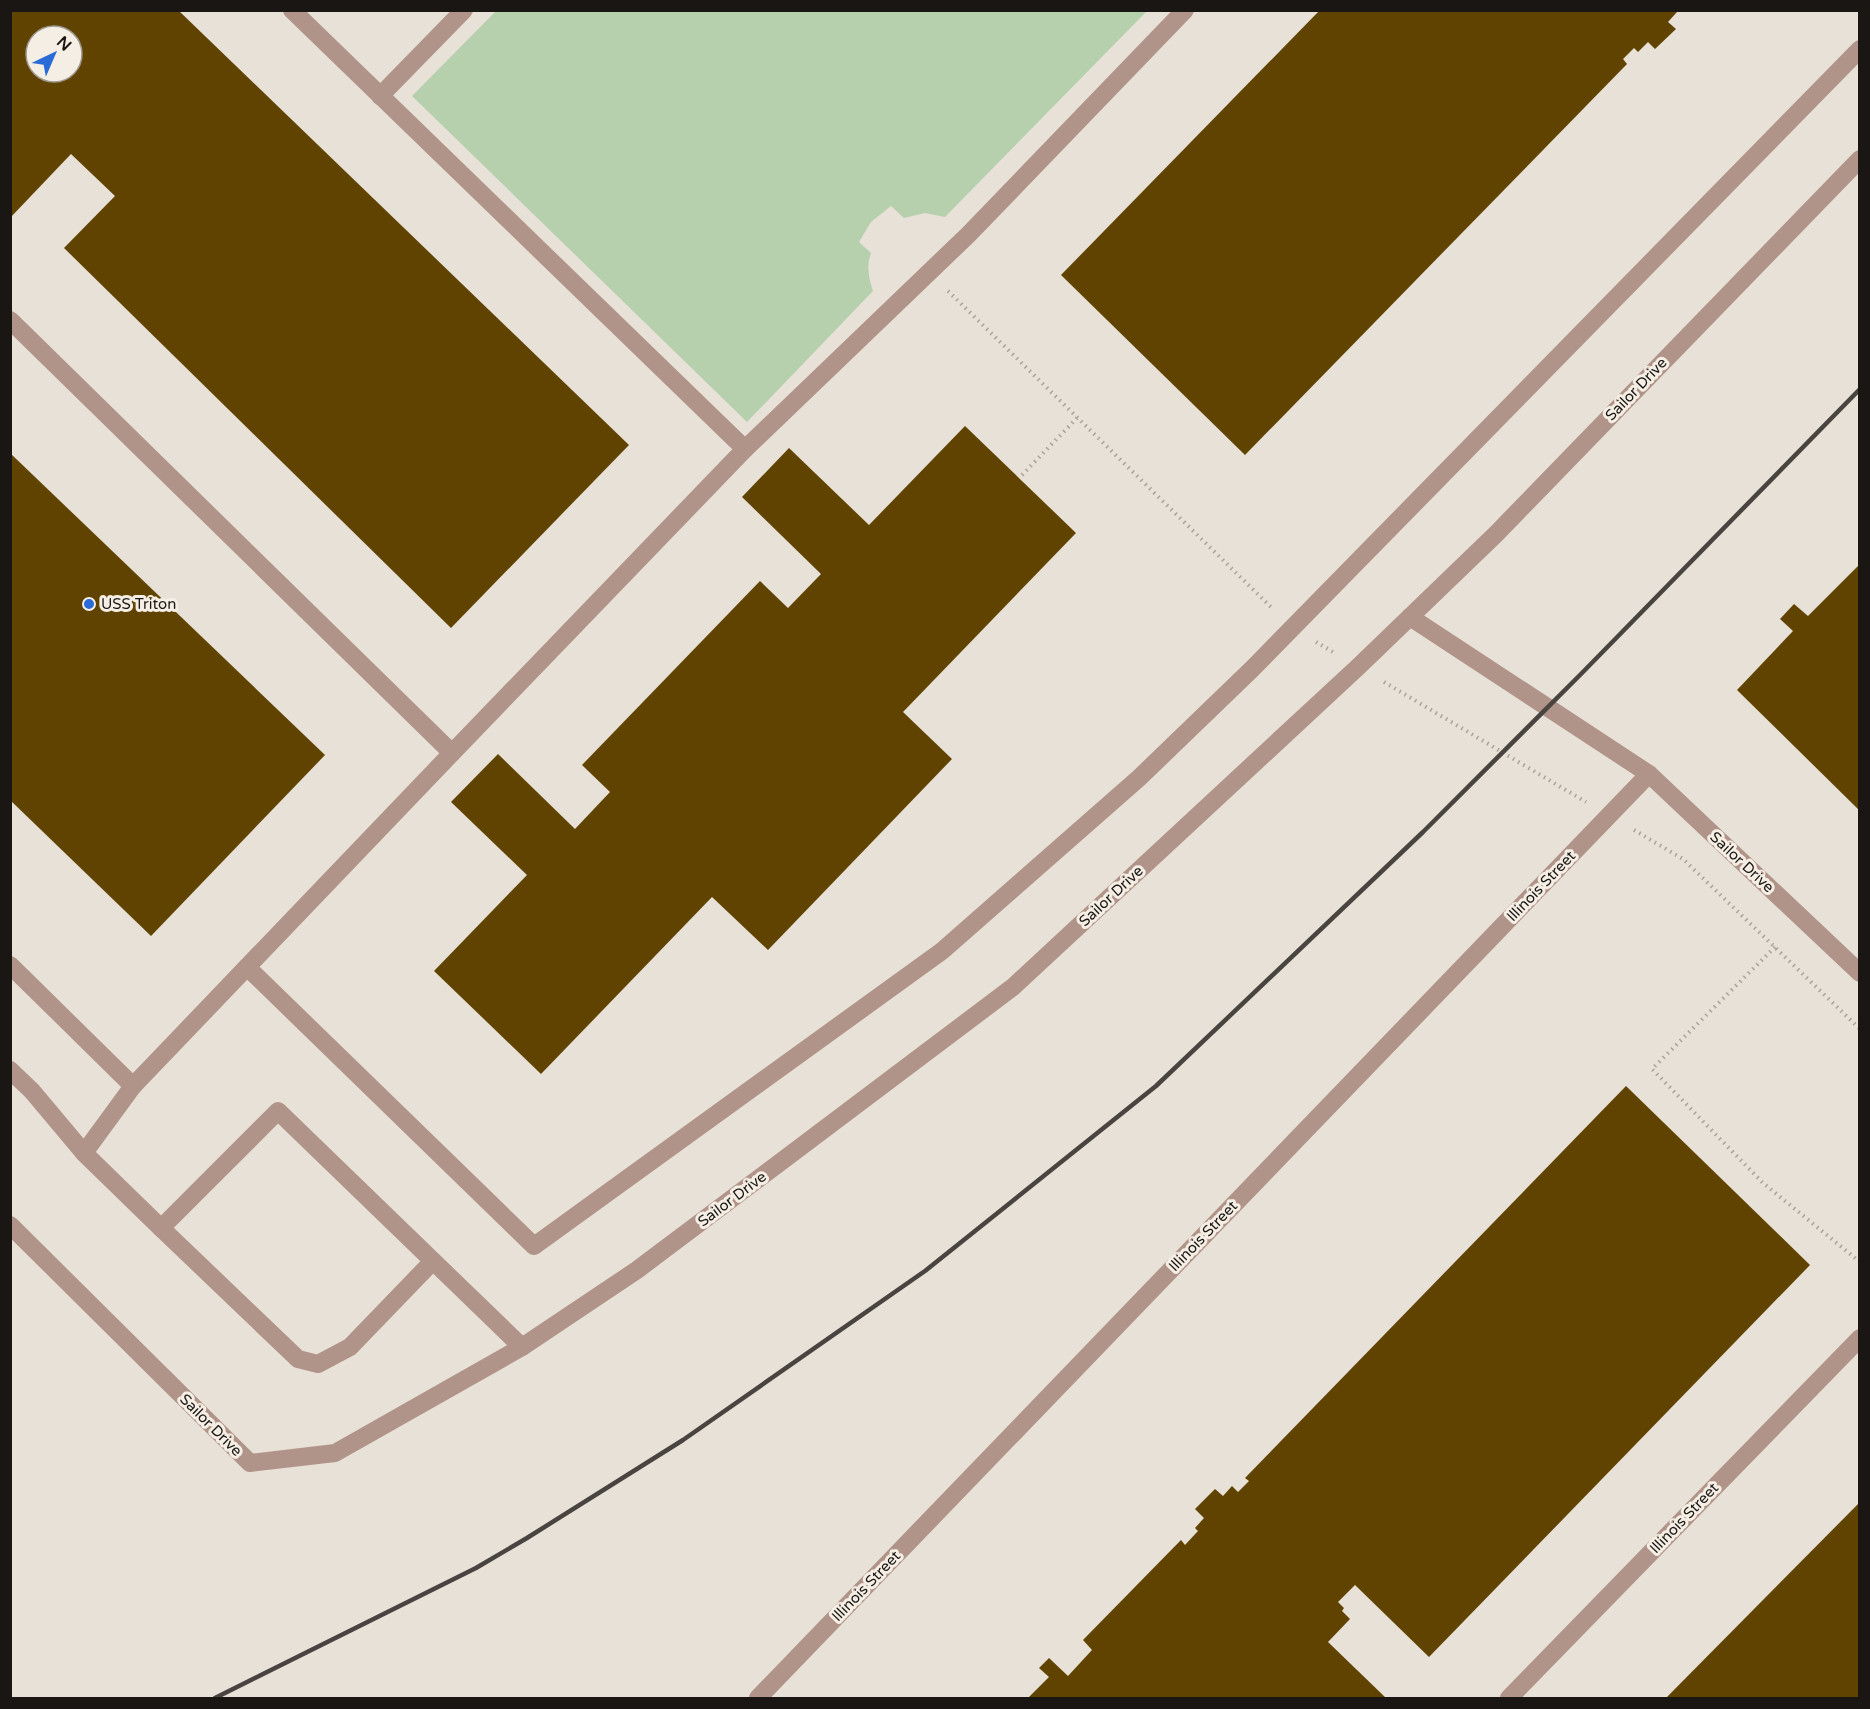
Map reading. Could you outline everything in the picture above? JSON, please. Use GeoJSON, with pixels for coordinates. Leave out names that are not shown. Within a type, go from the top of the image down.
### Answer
{"type":"FeatureCollection","features":[{"type":"Feature","properties":{"kind":"street"},"geometry":{"type":"LineString","coordinates":[[292,10],[745,449]]}},
{"type":"Feature","properties":{"kind":"street"},"geometry":{"type":"LineString","coordinates":[[380,96],[464,10]]}},
{"type":"Feature","properties":{"kind":"street"},"geometry":{"type":"LineString","coordinates":[[84,1154],[134,1086],[452,753],[745,449],[969,234],[1185,10]]}},
{"type":"Feature","properties":{"kind":"street"},"geometry":{"type":"LineString","coordinates":[[247,967],[534,1245],[942,951],[1140,778],[1252,669],[1860,49]]}},
{"type":"Feature","properties":{"kind":"street","name":"Sailor Drive"},"geometry":{"type":"LineString","coordinates":[[10,1225],[249,1463],[335,1453],[522,1347],[637,1270],[1013,987],[1496,534],[1860,159]]}},
{"type":"Feature","properties":{"kind":"street"},"geometry":{"type":"LineString","coordinates":[[10,320],[452,753]]}},
{"type":"Feature","properties":{"kind":"street","name":"Sailor Drive"},"geometry":{"type":"LineString","coordinates":[[1410,616],[1649,774],[1860,973]]}},
{"type":"Feature","properties":{"kind":"street","name":"Illinois Street"},"geometry":{"type":"LineString","coordinates":[[758,1698],[1649,774]]}},
{"type":"Feature","properties":{"kind":"street"},"geometry":{"type":"LineString","coordinates":[[10,965],[134,1086]]}},
{"type":"Feature","properties":{"kind":"street"},"geometry":{"type":"LineString","coordinates":[[10,1070],[32,1091],[84,1154],[297,1359],[318,1364],[350,1347],[433,1261]]}},
{"type":"Feature","properties":{"kind":"street"},"geometry":{"type":"LineString","coordinates":[[162,1228],[278,1111],[522,1347]]}},
{"type":"Feature","properties":{"kind":"street","name":"Illinois Street"},"geometry":{"type":"LineString","coordinates":[[1509,1698],[1860,1338]]}},
{"type":"Feature","properties":{"kind":"path"},"geometry":{"type":"LineString","coordinates":[[929,272],[1291,627]]}},
{"type":"Feature","properties":{"kind":"path"},"geometry":{"type":"LineString","coordinates":[[1022,475],[1077,418]]}},
{"type":"Feature","properties":{"kind":"path"},"geometry":{"type":"LineString","coordinates":[[1774,947],[1652,1069],[1763,1183],[1860,1262]]}},
{"type":"Feature","properties":{"kind":"green space"},"geometry":{"type":"Polygon","coordinates":[[[496,11],[1147,11],[945,217],[925,213],[904,218],[891,206],[871,222],[859,242],[871,253],[869,272],[873,291],[747,422],[412,96],[496,11]]]}},
{"type":"Feature","properties":{"kind":"building"},"geometry":{"type":"Polygon","coordinates":[[[10,10],[178,10],[629,445],[451,628],[64,248],[115,196],[71,154],[10,218],[10,10]]]}},
{"type":"Feature","properties":{"kind":"building"},"geometry":{"type":"Polygon","coordinates":[[[1320,10],[1675,10],[1677,12],[1668,22],[1676,29],[1655,49],[1648,42],[1638,52],[1634,48],[1623,59],[1627,64],[1245,455],[1061,275],[1320,10]]]}},
{"type":"Feature","properties":{"kind":"building"},"geometry":{"type":"Polygon","coordinates":[[[965,426],[1076,533],[903,712],[952,759],[768,950],[712,897],[541,1074],[434,971],[527,875],[451,802],[498,754],[575,829],[610,792],[582,765],[760,581],[788,608],[821,574],[742,497],[789,448],[869,525],[965,426]]]}},
{"type":"Feature","properties":{"kind":"building","name":"USS Triton"},"geometry":{"type":"Polygon","coordinates":[[[10,453],[325,755],[151,936],[10,800],[10,453]]]}},
{"type":"Feature","properties":{"kind":"building"},"geometry":{"type":"Polygon","coordinates":[[[1860,564],[1860,811],[1737,690],[1793,631],[1780,619],[1794,604],[1808,616],[1860,564]]]}},
{"type":"Feature","properties":{"kind":"building"},"geometry":{"type":"Polygon","coordinates":[[[1626,1086],[1810,1265],[1429,1657],[1355,1585],[1338,1602],[1344,1608],[1342,1611],[1350,1619],[1328,1642],[1386,1698],[1028,1698],[1049,1677],[1039,1668],[1049,1658],[1068,1676],[1092,1650],[1083,1640],[1181,1540],[1185,1545],[1198,1531],[1195,1528],[1204,1518],[1195,1509],[1215,1489],[1223,1496],[1232,1486],[1238,1492],[1249,1481],[1245,1478],[1626,1086]]]}},
{"type":"Feature","properties":{"kind":"building"},"geometry":{"type":"Polygon","coordinates":[[[1860,1502],[1860,1698],[1666,1698],[1860,1502]]]}},
{"type":"Feature","properties":{"kind":"railway"},"geometry":{"type":"LineString","coordinates":[[215,1698],[476,1568],[527,1538],[683,1440],[925,1271],[1156,1086],[1423,832],[1860,389]]}},
{"type":"Feature","properties":{"kind":"place","name":"USS Triton"},"geometry":{"type":"Point","coordinates":[89,604]}}]}
